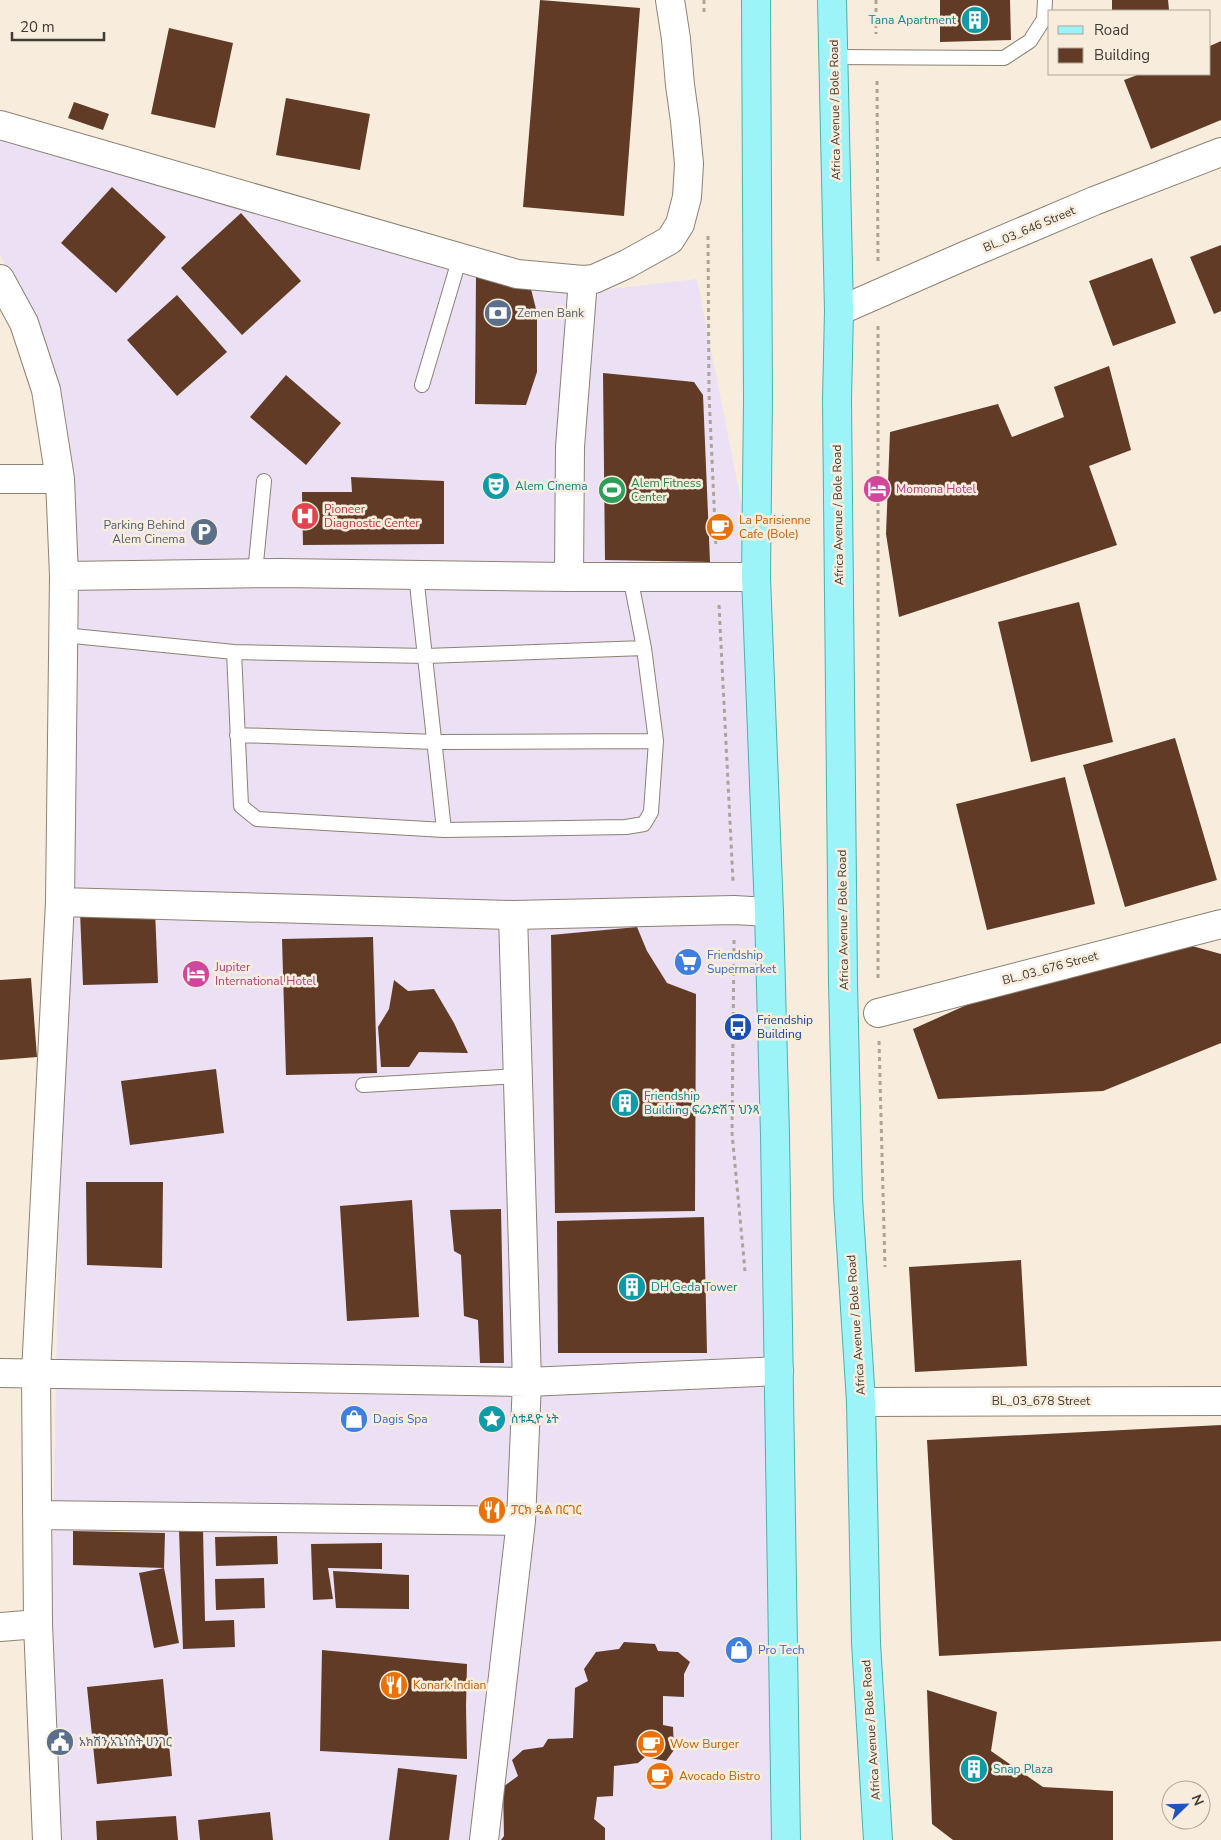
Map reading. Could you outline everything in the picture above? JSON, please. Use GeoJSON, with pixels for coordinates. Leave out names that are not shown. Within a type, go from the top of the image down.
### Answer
{"type":"FeatureCollection","features":[{"type":"Feature","properties":{"kind":"main road"},"geometry":{"type":"LineString","coordinates":[[756,0],[758,390],[756,577],[769,912],[775,1135],[786,1840]]}},
{"type":"Feature","properties":{"kind":"main road","name":"Africa Avenue / Bole Road"},"geometry":{"type":"LineString","coordinates":[[832,0],[839,311],[837,400],[843,982],[848,1198],[861,1402],[866,1643],[878,1840]]}},
{"type":"Feature","properties":{"kind":"street"},"geometry":{"type":"LineString","coordinates":[[0,125],[517,274],[583,280],[594,279],[670,240],[680,224],[687,196],[689,164],[670,0]]}},
{"type":"Feature","properties":{"kind":"street","name":"BL_03_646 Street"},"geometry":{"type":"LineString","coordinates":[[839,311],[1086,205],[1221,152]]}},
{"type":"Feature","properties":{"kind":"street"},"geometry":{"type":"LineString","coordinates":[[0,279],[24,323],[46,390],[60,479],[64,576],[60,902],[36,1374],[38,1624],[47,1840]]}},
{"type":"Feature","properties":{"kind":"street"},"geometry":{"type":"LineString","coordinates":[[569,576],[570,447],[583,280]]}},
{"type":"Feature","properties":{"kind":"street"},"geometry":{"type":"LineString","coordinates":[[0,479],[60,479]]}},
{"type":"Feature","properties":{"kind":"street"},"geometry":{"type":"LineString","coordinates":[[64,576],[255,573],[756,577]]}},
{"type":"Feature","properties":{"kind":"street"},"geometry":{"type":"LineString","coordinates":[[60,902],[513,915],[734,910],[769,912]]}},
{"type":"Feature","properties":{"kind":"street"},"geometry":{"type":"LineString","coordinates":[[484,1840],[521,1521],[527,1382],[513,915]]}},
{"type":"Feature","properties":{"kind":"street","name":"BL_03_676 Street"},"geometry":{"type":"LineString","coordinates":[[878,1013],[1221,924]]}},
{"type":"Feature","properties":{"kind":"street"},"geometry":{"type":"LineString","coordinates":[[0,1373],[527,1382],[779,1371]]}},
{"type":"Feature","properties":{"kind":"street","name":"BL_03_678 Street"},"geometry":{"type":"LineString","coordinates":[[861,1402],[1221,1400]]}},
{"type":"Feature","properties":{"kind":"street"},"geometry":{"type":"LineString","coordinates":[[37,1515],[521,1521]]}},
{"type":"Feature","properties":{"kind":"street"},"geometry":{"type":"LineString","coordinates":[[0,1627],[38,1624]]}},
{"type":"Feature","properties":{"kind":"lane"},"geometry":{"type":"LineString","coordinates":[[833,57],[1004,58],[1030,41],[1044,19],[1045,0]]}},
{"type":"Feature","properties":{"kind":"lane"},"geometry":{"type":"LineString","coordinates":[[422,385],[460,257]]}},
{"type":"Feature","properties":{"kind":"lane"},"geometry":{"type":"LineString","coordinates":[[255,573],[264,481]]}},
{"type":"Feature","properties":{"kind":"lane"},"geometry":{"type":"LineString","coordinates":[[416,575],[436,742],[444,830]]}},
{"type":"Feature","properties":{"kind":"lane"},"geometry":{"type":"LineString","coordinates":[[234,652],[241,806],[257,819],[444,830],[626,827],[644,824],[650,812],[656,741],[644,648],[630,576]]}},
{"type":"Feature","properties":{"kind":"lane"},"geometry":{"type":"LineString","coordinates":[[63,635],[234,652],[426,656],[644,648]]}},
{"type":"Feature","properties":{"kind":"lane"},"geometry":{"type":"LineString","coordinates":[[237,735],[436,742],[656,741]]}},
{"type":"Feature","properties":{"kind":"lane"},"geometry":{"type":"LineString","coordinates":[[363,1084],[518,1076]]}},
{"type":"Feature","properties":{"kind":"path"},"geometry":{"type":"LineString","coordinates":[[876,0],[878,1013],[885,1275]]}},
{"type":"Feature","properties":{"kind":"shaded area"},"geometry":{"type":"Polygon","coordinates":[[[0,130],[594,291],[697,279],[756,577],[779,1840],[47,1840],[71,604],[37,321],[0,255],[0,130]]]}},
{"type":"Feature","properties":{"kind":"building"},"geometry":{"type":"Polygon","coordinates":[[[540,0],[640,8],[624,216],[523,207],[540,0]]]}},
{"type":"Feature","properties":{"kind":"building","name":"Tana Apartment"},"geometry":{"type":"Polygon","coordinates":[[[940,0],[1010,0],[1011,40],[940,42],[940,0]]]}},
{"type":"Feature","properties":{"kind":"building"},"geometry":{"type":"Polygon","coordinates":[[[1112,0],[1168,0],[1169,10],[1112,10],[1112,0]]]}},
{"type":"Feature","properties":{"kind":"building"},"geometry":{"type":"Polygon","coordinates":[[[169,28],[233,43],[215,128],[151,114],[169,28]]]}},
{"type":"Feature","properties":{"kind":"building"},"geometry":{"type":"Polygon","coordinates":[[[1221,41],[1221,120],[1151,149],[1124,80],[1137,75],[1211,75],[1211,46],[1221,41]]]}},
{"type":"Feature","properties":{"kind":"building"},"geometry":{"type":"Polygon","coordinates":[[[286,98],[370,114],[360,170],[276,155],[286,98]]]}},
{"type":"Feature","properties":{"kind":"building"},"geometry":{"type":"Polygon","coordinates":[[[74,102],[109,114],[103,130],[68,118],[74,102]]]}},
{"type":"Feature","properties":{"kind":"building"},"geometry":{"type":"Polygon","coordinates":[[[112,187],[166,237],[116,293],[61,243],[112,187]]]}},
{"type":"Feature","properties":{"kind":"building"},"geometry":{"type":"Polygon","coordinates":[[[241,213],[301,281],[242,335],[181,268],[241,213]]]}},
{"type":"Feature","properties":{"kind":"building"},"geometry":{"type":"Polygon","coordinates":[[[1221,245],[1221,311],[1214,314],[1190,257],[1221,245]]]}},
{"type":"Feature","properties":{"kind":"building"},"geometry":{"type":"Polygon","coordinates":[[[1152,258],[1176,323],[1113,346],[1089,281],[1152,258]]]}},
{"type":"Feature","properties":{"kind":"building"},"geometry":{"type":"Polygon","coordinates":[[[476,275],[528,277],[537,313],[537,372],[526,405],[475,404],[476,275]]]}},
{"type":"Feature","properties":{"kind":"building"},"geometry":{"type":"Polygon","coordinates":[[[177,295],[227,352],[177,396],[127,340],[177,295]]]}},
{"type":"Feature","properties":{"kind":"building"},"geometry":{"type":"Polygon","coordinates":[[[1109,366],[1131,450],[1089,466],[1117,545],[899,617],[886,534],[890,432],[998,404],[1012,437],[1064,417],[1054,387],[1109,366]]]}},
{"type":"Feature","properties":{"kind":"building"},"geometry":{"type":"Polygon","coordinates":[[[603,373],[694,382],[703,395],[710,562],[605,560],[603,373]]]}},
{"type":"Feature","properties":{"kind":"building"},"geometry":{"type":"Polygon","coordinates":[[[286,375],[341,423],[306,465],[250,417],[286,375]]]}},
{"type":"Feature","properties":{"kind":"building"},"geometry":{"type":"Polygon","coordinates":[[[351,477],[444,481],[444,544],[303,545],[302,492],[352,492],[351,477]]]}},
{"type":"Feature","properties":{"kind":"building"},"geometry":{"type":"Polygon","coordinates":[[[1079,602],[1113,742],[1031,762],[998,622],[1079,602]]]}},
{"type":"Feature","properties":{"kind":"building"},"geometry":{"type":"Polygon","coordinates":[[[1175,738],[1217,880],[1125,907],[1083,765],[1175,738]]]}},
{"type":"Feature","properties":{"kind":"building"},"geometry":{"type":"Polygon","coordinates":[[[1065,777],[1095,904],[987,930],[956,804],[1065,777]]]}},
{"type":"Feature","properties":{"kind":"building"},"geometry":{"type":"Polygon","coordinates":[[[155,910],[158,983],[83,985],[80,912],[155,910]]]}},
{"type":"Feature","properties":{"kind":"building","name":"Friendship Building ፍሬንድሽፕ ህንጻ"},"geometry":{"type":"Polygon","coordinates":[[[637,927],[647,951],[667,983],[696,994],[695,1211],[555,1213],[551,935],[637,927]]]}},
{"type":"Feature","properties":{"kind":"building"},"geometry":{"type":"Polygon","coordinates":[[[1183,927],[1192,946],[1221,954],[1221,1043],[1103,1091],[938,1099],[913,1029],[1000,990],[1069,979],[1062,956],[1183,927]]]}},
{"type":"Feature","properties":{"kind":"building"},"geometry":{"type":"Polygon","coordinates":[[[373,937],[377,1073],[286,1075],[282,939],[373,937]]]}},
{"type":"Feature","properties":{"kind":"building"},"geometry":{"type":"Polygon","coordinates":[[[31,978],[37,1057],[0,1060],[0,980],[31,978]]]}},
{"type":"Feature","properties":{"kind":"building"},"geometry":{"type":"Polygon","coordinates":[[[394,980],[408,991],[434,989],[454,1023],[468,1053],[419,1052],[409,1067],[381,1067],[378,1027],[389,1009],[394,980]]]}},
{"type":"Feature","properties":{"kind":"building"},"geometry":{"type":"Polygon","coordinates":[[[216,1069],[224,1133],[130,1145],[121,1081],[216,1069]]]}},
{"type":"Feature","properties":{"kind":"building"},"geometry":{"type":"Polygon","coordinates":[[[86,1182],[163,1182],[162,1268],[87,1265],[86,1182]]]}},
{"type":"Feature","properties":{"kind":"building"},"geometry":{"type":"Polygon","coordinates":[[[412,1200],[419,1317],[347,1321],[340,1206],[412,1200]]]}},
{"type":"Feature","properties":{"kind":"building"},"geometry":{"type":"Polygon","coordinates":[[[501,1209],[504,1363],[480,1363],[478,1320],[464,1316],[461,1255],[454,1251],[450,1210],[501,1209]]]}},
{"type":"Feature","properties":{"kind":"building","name":"DH Geda Tower"},"geometry":{"type":"Polygon","coordinates":[[[704,1217],[707,1353],[558,1353],[557,1221],[704,1217]]]}},
{"type":"Feature","properties":{"kind":"building"},"geometry":{"type":"Polygon","coordinates":[[[1021,1260],[1027,1366],[915,1372],[909,1267],[1021,1260]]]}},
{"type":"Feature","properties":{"kind":"building"},"geometry":{"type":"Polygon","coordinates":[[[1221,1425],[1221,1641],[939,1656],[927,1440],[1221,1425]]]}},
{"type":"Feature","properties":{"kind":"building"},"geometry":{"type":"Polygon","coordinates":[[[203,1529],[205,1621],[234,1620],[235,1647],[183,1649],[179,1530],[203,1529]]]}},
{"type":"Feature","properties":{"kind":"building"},"geometry":{"type":"Polygon","coordinates":[[[73,1531],[165,1533],[164,1568],[73,1565],[73,1531]]]}},
{"type":"Feature","properties":{"kind":"building"},"geometry":{"type":"Polygon","coordinates":[[[277,1536],[278,1564],[216,1566],[215,1537],[277,1536]]]}},
{"type":"Feature","properties":{"kind":"building"},"geometry":{"type":"Polygon","coordinates":[[[382,1543],[382,1569],[328,1568],[333,1599],[313,1600],[311,1544],[382,1543]]]}},
{"type":"Feature","properties":{"kind":"building"},"geometry":{"type":"Polygon","coordinates":[[[164,1568],[179,1643],[154,1648],[139,1573],[164,1568]]]}},
{"type":"Feature","properties":{"kind":"building"},"geometry":{"type":"Polygon","coordinates":[[[333,1571],[409,1575],[409,1609],[336,1608],[333,1571]]]}},
{"type":"Feature","properties":{"kind":"building"},"geometry":{"type":"Polygon","coordinates":[[[264,1578],[265,1608],[216,1610],[215,1579],[264,1578]]]}},
{"type":"Feature","properties":{"kind":"building"},"geometry":{"type":"Polygon","coordinates":[[[624,1642],[655,1644],[658,1651],[678,1652],[690,1662],[684,1674],[684,1697],[663,1696],[663,1725],[673,1727],[674,1750],[666,1761],[645,1757],[638,1763],[614,1766],[613,1796],[597,1797],[594,1819],[605,1828],[605,1840],[501,1840],[504,1836],[503,1787],[518,1776],[512,1760],[523,1750],[543,1747],[548,1739],[573,1738],[575,1688],[588,1681],[584,1669],[596,1652],[619,1649],[624,1642]]]}},
{"type":"Feature","properties":{"kind":"building","name":"Konark Indian"},"geometry":{"type":"Polygon","coordinates":[[[322,1650],[467,1664],[467,1759],[320,1751],[322,1650]]]}},
{"type":"Feature","properties":{"kind":"building"},"geometry":{"type":"Polygon","coordinates":[[[163,1679],[172,1776],[97,1784],[87,1687],[163,1679]]]}},
{"type":"Feature","properties":{"kind":"building","name":"Snap Plaza"},"geometry":{"type":"Polygon","coordinates":[[[927,1690],[997,1712],[991,1751],[1043,1787],[1113,1791],[1113,1840],[953,1840],[932,1824],[927,1690]]]}},
{"type":"Feature","properties":{"kind":"building"},"geometry":{"type":"Polygon","coordinates":[[[398,1768],[457,1775],[449,1840],[389,1840],[398,1768]]]}},
{"type":"Feature","properties":{"kind":"building"},"geometry":{"type":"Polygon","coordinates":[[[270,1812],[273,1840],[200,1840],[198,1820],[270,1812]]]}},
{"type":"Feature","properties":{"kind":"building"},"geometry":{"type":"Polygon","coordinates":[[[176,1816],[178,1840],[97,1840],[96,1821],[176,1816]]]}},
{"type":"Feature","properties":{"kind":"place","name":"Tana Apartment"},"geometry":{"type":"Point","coordinates":[975,20]}},
{"type":"Feature","properties":{"kind":"place","name":"Zemen Bank"},"geometry":{"type":"Point","coordinates":[498,313]}},
{"type":"Feature","properties":{"kind":"place","name":"Alem Cinema"},"geometry":{"type":"Point","coordinates":[496,486]}},
{"type":"Feature","properties":{"kind":"place","name":"Momona Hotel"},"geometry":{"type":"Point","coordinates":[877,489]}},
{"type":"Feature","properties":{"kind":"place","name":"Alem Fitness Center"},"geometry":{"type":"Point","coordinates":[612,490]}},
{"type":"Feature","properties":{"kind":"place","name":"Pioneer Diagnostic Center"},"geometry":{"type":"Point","coordinates":[305,516]}},
{"type":"Feature","properties":{"kind":"place","name":"La Parisienne Cafe (Bole)"},"geometry":{"type":"Point","coordinates":[720,527]}},
{"type":"Feature","properties":{"kind":"place","name":"Parking Behind Alem Cinema"},"geometry":{"type":"Point","coordinates":[204,532]}},
{"type":"Feature","properties":{"kind":"place","name":"Friendship Supermarket"},"geometry":{"type":"Point","coordinates":[688,962]}},
{"type":"Feature","properties":{"kind":"place","name":"Jupiter International Hotel"},"geometry":{"type":"Point","coordinates":[196,974]}},
{"type":"Feature","properties":{"kind":"place","name":"Friendship Building"},"geometry":{"type":"Point","coordinates":[738,1027]}},
{"type":"Feature","properties":{"kind":"place","name":"Friendship Building ፍሬንድሽፕ ህንጻ"},"geometry":{"type":"Point","coordinates":[625,1103]}},
{"type":"Feature","properties":{"kind":"place","name":"DH Geda Tower"},"geometry":{"type":"Point","coordinates":[632,1287]}},
{"type":"Feature","properties":{"kind":"place","name":"Dagis Spa"},"geometry":{"type":"Point","coordinates":[354,1419]}},
{"type":"Feature","properties":{"kind":"place","name":"ስቱዲዮ ኔት"},"geometry":{"type":"Point","coordinates":[492,1419]}},
{"type":"Feature","properties":{"kind":"place","name":"ፓርክ ዴል በርገር"},"geometry":{"type":"Point","coordinates":[492,1510]}},
{"type":"Feature","properties":{"kind":"place","name":"Pro Tech"},"geometry":{"type":"Point","coordinates":[739,1650]}},
{"type":"Feature","properties":{"kind":"place","name":"Konark Indian"},"geometry":{"type":"Point","coordinates":[394,1685]}},
{"type":"Feature","properties":{"kind":"place","name":"አክሽን አጌነስት ሀንገር"},"geometry":{"type":"Point","coordinates":[60,1742]}},
{"type":"Feature","properties":{"kind":"place","name":"Wow Burger"},"geometry":{"type":"Point","coordinates":[651,1744]}},
{"type":"Feature","properties":{"kind":"place","name":"Snap Plaza"},"geometry":{"type":"Point","coordinates":[974,1769]}},
{"type":"Feature","properties":{"kind":"place","name":"Avocado Bistro"},"geometry":{"type":"Point","coordinates":[660,1776]}}]}
